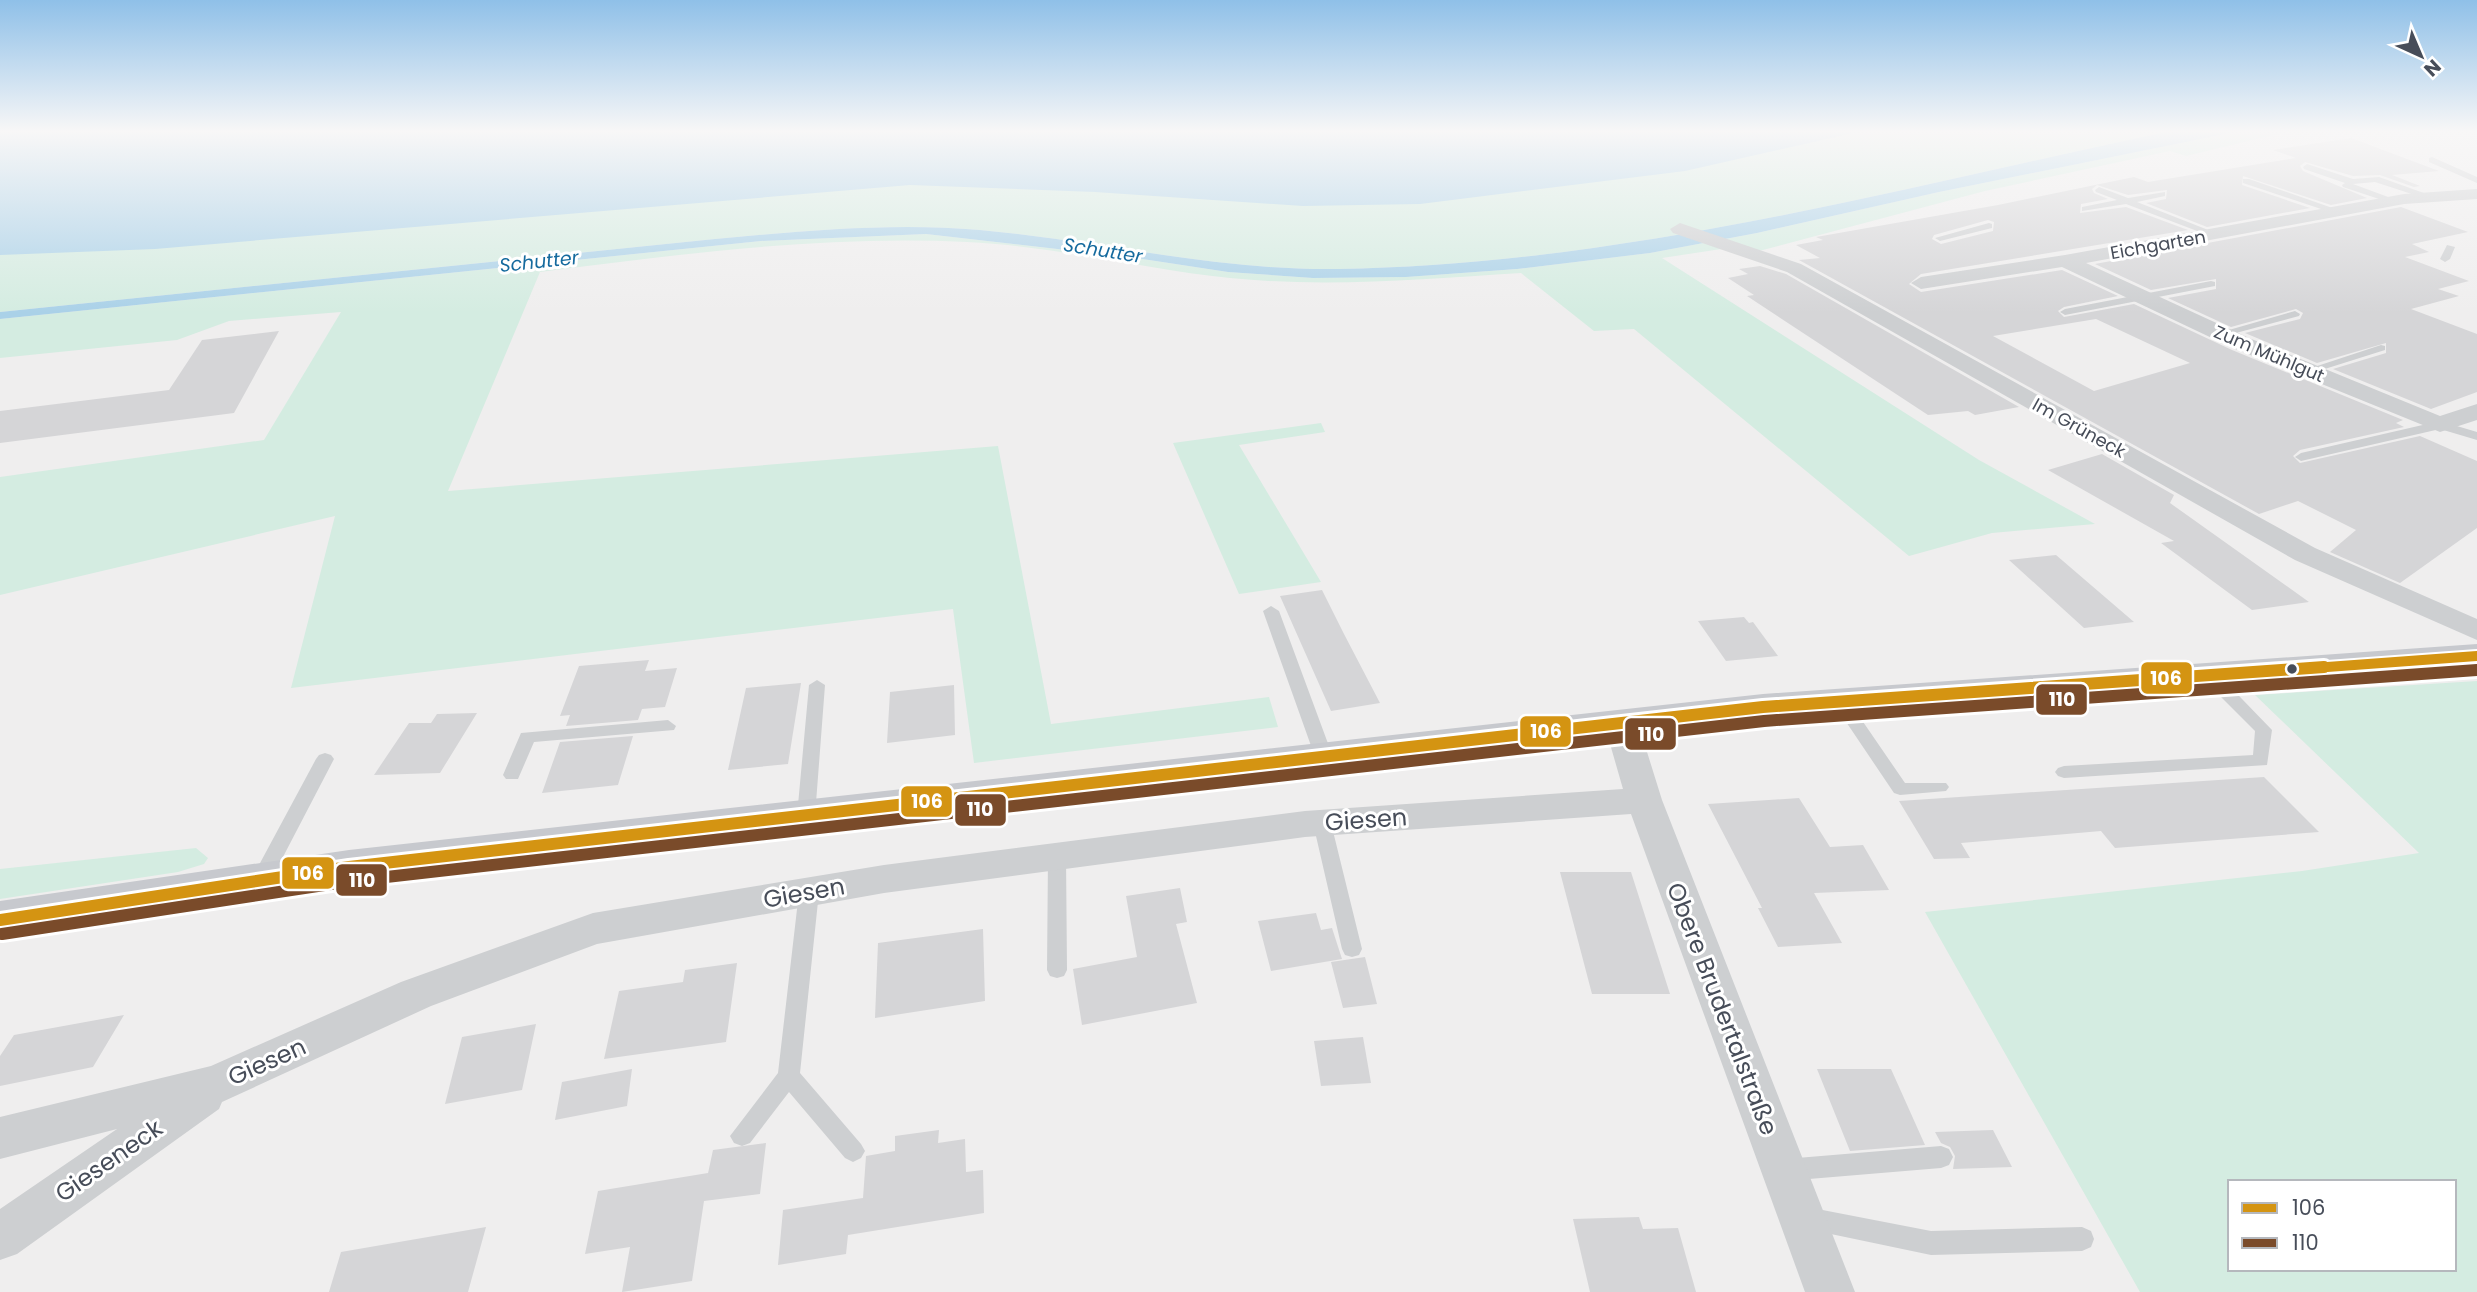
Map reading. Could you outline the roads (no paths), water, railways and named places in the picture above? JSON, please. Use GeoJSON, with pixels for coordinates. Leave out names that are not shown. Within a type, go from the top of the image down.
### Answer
{"type":"FeatureCollection","features":[{"type":"Feature","properties":{"kind":"main road"},"geometry":{"type":"LineString","coordinates":[[0,920],[262,878],[1621,723],[1840,701],[2477,656]]}},
{"type":"Feature","properties":{"kind":"street","name":"Eichgarten"},"geometry":{"type":"LineString","coordinates":[[1921,282],[2065,261],[2394,201],[2467,192]]}},
{"type":"Feature","properties":{"kind":"street","name":"Im Grüneck"},"geometry":{"type":"LineString","coordinates":[[1680,229],[1728,243],[1794,268],[2305,554],[2477,631]]}},
{"type":"Feature","properties":{"kind":"street","name":"Zum Mühlgut"},"geometry":{"type":"LineString","coordinates":[[2065,261],[2221,334],[2440,425]]}},
{"type":"Feature","properties":{"kind":"street"},"geometry":{"type":"LineString","coordinates":[[2440,425],[2477,411]]}},
{"type":"Feature","properties":{"kind":"street","name":"Obere Brudertalstraße"},"geometry":{"type":"LineString","coordinates":[[1621,723],[1644,800],[1830,1292]]}},
{"type":"Feature","properties":{"kind":"street","name":"Giesen"},"geometry":{"type":"LineString","coordinates":[[0,1138],[218,1084],[416,995],[593,929],[809,892],[1058,856],[1322,823],[1644,800]]}},
{"type":"Feature","properties":{"kind":"street","name":"Gieseneck"},"geometry":{"type":"LineString","coordinates":[[0,1237],[218,1084]]}},
{"type":"Feature","properties":{"kind":"lane"},"geometry":{"type":"LineString","coordinates":[[2105,192],[2216,234]]}},
{"type":"Feature","properties":{"kind":"lane"},"geometry":{"type":"LineString","coordinates":[[2280,192],[2339,212]]}},
{"type":"Feature","properties":{"kind":"lane"},"geometry":{"type":"LineString","coordinates":[[2368,192],[2394,201]]}},
{"type":"Feature","properties":{"kind":"lane"},"geometry":{"type":"LineString","coordinates":[[2416,192],[2430,197]]}},
{"type":"Feature","properties":{"kind":"lane"},"geometry":{"type":"LineString","coordinates":[[2084,209],[2162,194]]}},
{"type":"Feature","properties":{"kind":"lane"},"geometry":{"type":"LineString","coordinates":[[1940,238],[1989,226]]}},
{"type":"Feature","properties":{"kind":"lane"},"geometry":{"type":"LineString","coordinates":[[2445,259],[2451,247]]}},
{"type":"Feature","properties":{"kind":"lane"},"geometry":{"type":"LineString","coordinates":[[2065,312],[2211,284]]}},
{"type":"Feature","properties":{"kind":"lane"},"geometry":{"type":"LineString","coordinates":[[2221,334],[2295,314]]}},
{"type":"Feature","properties":{"kind":"lane"},"geometry":{"type":"LineString","coordinates":[[2308,371],[2381,348]]}},
{"type":"Feature","properties":{"kind":"lane"},"geometry":{"type":"LineString","coordinates":[[2301,457],[2440,425],[2477,436]]}},
{"type":"Feature","properties":{"kind":"lane"},"geometry":{"type":"LineString","coordinates":[[1271,611],[1324,757]]}},
{"type":"Feature","properties":{"kind":"lane"},"geometry":{"type":"LineString","coordinates":[[2064,772],[2261,761],[2264,730],[2207,673]]}},
{"type":"Feature","properties":{"kind":"lane"},"geometry":{"type":"LineString","coordinates":[[806,816],[817,685]]}},
{"type":"Feature","properties":{"kind":"lane"},"geometry":{"type":"LineString","coordinates":[[1840,701],[1900,789],[1940,786]]}},
{"type":"Feature","properties":{"kind":"lane"},"geometry":{"type":"LineString","coordinates":[[512,775],[527,737],[668,726]]}},
{"type":"Feature","properties":{"kind":"lane"},"geometry":{"type":"LineString","coordinates":[[262,878],[325,759]]}},
{"type":"Feature","properties":{"kind":"lane"},"geometry":{"type":"LineString","coordinates":[[1322,823],[1352,948]]}},
{"type":"Feature","properties":{"kind":"lane"},"geometry":{"type":"LineString","coordinates":[[1057,970],[1058,856]]}},
{"type":"Feature","properties":{"kind":"lane"},"geometry":{"type":"LineString","coordinates":[[742,1136],[789,1076],[809,892]]}},
{"type":"Feature","properties":{"kind":"lane"},"geometry":{"type":"LineString","coordinates":[[789,1076],[853,1151]]}},
{"type":"Feature","properties":{"kind":"lane"},"geometry":{"type":"LineString","coordinates":[[1783,1170],[1941,1157]]}},
{"type":"Feature","properties":{"kind":"lane"},"geometry":{"type":"LineString","coordinates":[[1801,1217],[1931,1243],[2082,1239]]}},
{"type":"Feature","properties":{"kind":"water"},"geometry":{"type":"Polygon","coordinates":[[[0,192],[824,192],[155,249],[0,255],[0,192]]]}},
{"type":"Feature","properties":{"kind":"water"},"geometry":{"type":"Polygon","coordinates":[[[1099,192],[1514,192],[1420,204],[1303,206],[1099,192]]]}},
{"type":"Feature","properties":{"kind":"water","name":"Schutter"},"geometry":{"type":"Polygon","coordinates":[[[1893,192],[1938,192],[1757,233],[1650,253],[1517,269],[1406,277],[1313,278],[1228,272],[1136,258],[926,234],[761,241],[0,319],[0,312],[715,239],[881,227],[980,230],[1204,260],[1293,268],[1338,269],[1443,264],[1547,254],[1651,239],[1893,192]]]}}]}
